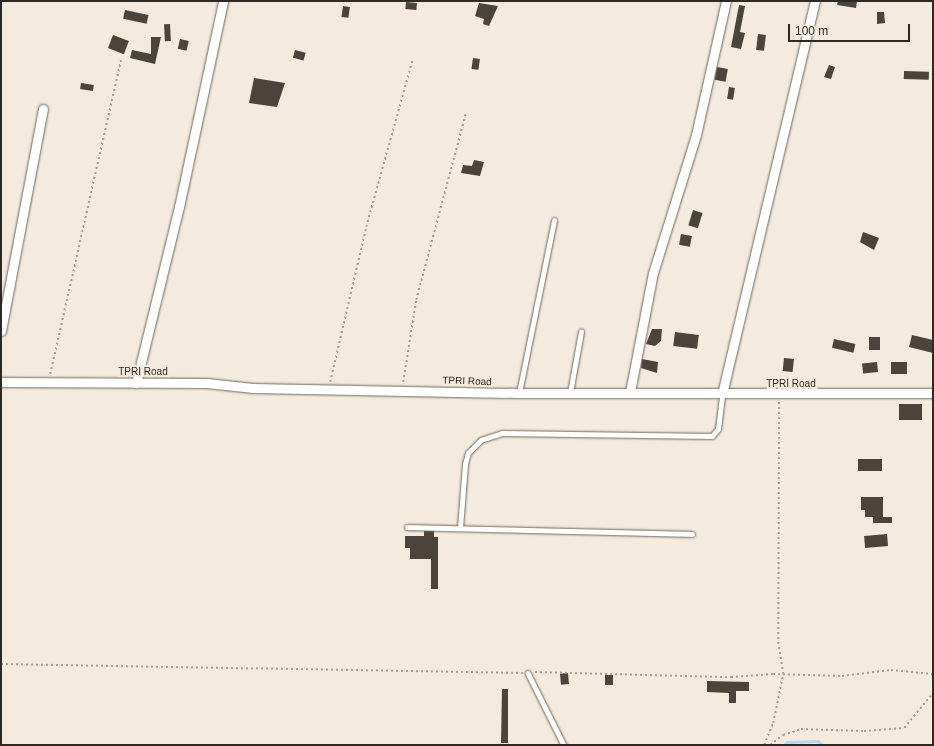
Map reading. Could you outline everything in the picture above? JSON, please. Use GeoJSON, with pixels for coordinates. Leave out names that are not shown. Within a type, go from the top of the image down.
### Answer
{"type":"FeatureCollection","features":[{"type":"Feature","properties":{"kind":"street"},"geometry":{"type":"LineString","coordinates":[[136,383],[179,207],[223,1]]}},
{"type":"Feature","properties":{"kind":"street"},"geometry":{"type":"LineString","coordinates":[[630,392],[653,273],[696,135],[726,1]]}},
{"type":"Feature","properties":{"kind":"street"},"geometry":{"type":"LineString","coordinates":[[722,394],[816,1]]}},
{"type":"Feature","properties":{"kind":"street"},"geometry":{"type":"LineString","coordinates":[[1,331],[43,109]]}},
{"type":"Feature","properties":{"kind":"street","name":"TPRI Road"},"geometry":{"type":"LineString","coordinates":[[1,382],[136,383],[519,393],[630,392],[779,396],[933,393]]}},
{"type":"Feature","properties":{"kind":"lane"},"geometry":{"type":"LineString","coordinates":[[519,393],[554,221]]}},
{"type":"Feature","properties":{"kind":"lane"},"geometry":{"type":"LineString","coordinates":[[570,393],[581,332]]}},
{"type":"Feature","properties":{"kind":"lane"},"geometry":{"type":"LineString","coordinates":[[460,528],[465,464],[468,453],[481,440],[503,433],[701,438],[712,436],[718,429],[722,394]]}},
{"type":"Feature","properties":{"kind":"lane"},"geometry":{"type":"LineString","coordinates":[[407,527],[692,534]]}},
{"type":"Feature","properties":{"kind":"lane"},"geometry":{"type":"LineString","coordinates":[[528,673],[564,745]]}},
{"type":"Feature","properties":{"kind":"path"},"geometry":{"type":"LineString","coordinates":[[328,389],[366,227],[413,58]]}},
{"type":"Feature","properties":{"kind":"path"},"geometry":{"type":"LineString","coordinates":[[48,382],[121,59]]}},
{"type":"Feature","properties":{"kind":"path"},"geometry":{"type":"LineString","coordinates":[[404,390],[402,379],[416,300],[466,112]]}},
{"type":"Feature","properties":{"kind":"path"},"geometry":{"type":"LineString","coordinates":[[764,745],[773,723],[783,674],[778,644],[779,396]]}},
{"type":"Feature","properties":{"kind":"path"},"geometry":{"type":"LineString","coordinates":[[1,664],[731,677],[783,674],[842,676],[891,670],[933,674]]}},
{"type":"Feature","properties":{"kind":"path"},"geometry":{"type":"LineString","coordinates":[[770,745],[783,735],[801,729],[864,731],[904,728],[933,693]]}},
{"type":"Feature","properties":{"kind":"building"},"geometry":{"type":"Polygon","coordinates":[[[838,1],[857,1],[856,8],[837,5],[838,1]]]}},
{"type":"Feature","properties":{"kind":"building"},"geometry":{"type":"Polygon","coordinates":[[[406,2],[417,3],[416,10],[405,9],[406,2]]]}},
{"type":"Feature","properties":{"kind":"building"},"geometry":{"type":"Polygon","coordinates":[[[479,3],[498,6],[489,26],[483,24],[484,19],[475,16],[479,3]]]}},
{"type":"Feature","properties":{"kind":"building"},"geometry":{"type":"Polygon","coordinates":[[[739,5],[745,6],[740,32],[745,33],[741,49],[731,47],[739,5]]]}},
{"type":"Feature","properties":{"kind":"building"},"geometry":{"type":"Polygon","coordinates":[[[343,6],[350,7],[348,18],[341,17],[343,6]]]}},
{"type":"Feature","properties":{"kind":"building"},"geometry":{"type":"Polygon","coordinates":[[[125,10],[148,15],[147,24],[123,19],[125,10]]]}},
{"type":"Feature","properties":{"kind":"building"},"geometry":{"type":"Polygon","coordinates":[[[877,12],[884,12],[885,23],[877,24],[877,12]]]}},
{"type":"Feature","properties":{"kind":"building"},"geometry":{"type":"Polygon","coordinates":[[[164,24],[170,24],[171,41],[165,41],[164,24]]]}},
{"type":"Feature","properties":{"kind":"building"},"geometry":{"type":"Polygon","coordinates":[[[758,34],[766,35],[764,51],[756,50],[758,34]]]}},
{"type":"Feature","properties":{"kind":"building"},"geometry":{"type":"Polygon","coordinates":[[[113,35],[129,41],[124,54],[108,48],[113,35]]]}},
{"type":"Feature","properties":{"kind":"building"},"geometry":{"type":"Polygon","coordinates":[[[151,37],[161,37],[155,64],[130,58],[132,50],[151,54],[151,37]]]}},
{"type":"Feature","properties":{"kind":"building"},"geometry":{"type":"Polygon","coordinates":[[[180,39],[189,41],[187,51],[178,49],[180,39]]]}},
{"type":"Feature","properties":{"kind":"building"},"geometry":{"type":"Polygon","coordinates":[[[295,50],[306,53],[304,61],[293,58],[295,50]]]}},
{"type":"Feature","properties":{"kind":"building"},"geometry":{"type":"Polygon","coordinates":[[[473,58],[480,59],[478,70],[471,69],[473,58]]]}},
{"type":"Feature","properties":{"kind":"building"},"geometry":{"type":"Polygon","coordinates":[[[829,65],[835,67],[831,79],[824,77],[829,65]]]}},
{"type":"Feature","properties":{"kind":"building"},"geometry":{"type":"Polygon","coordinates":[[[717,67],[728,69],[726,82],[715,80],[717,67]]]}},
{"type":"Feature","properties":{"kind":"building"},"geometry":{"type":"Polygon","coordinates":[[[904,71],[929,72],[929,80],[904,79],[904,71]]]}},
{"type":"Feature","properties":{"kind":"building"},"geometry":{"type":"Polygon","coordinates":[[[254,78],[285,83],[277,107],[249,103],[254,78]]]}},
{"type":"Feature","properties":{"kind":"building"},"geometry":{"type":"Polygon","coordinates":[[[81,83],[94,85],[93,91],[80,89],[81,83]]]}},
{"type":"Feature","properties":{"kind":"building"},"geometry":{"type":"Polygon","coordinates":[[[729,87],[735,88],[733,100],[727,99],[729,87]]]}},
{"type":"Feature","properties":{"kind":"building"},"geometry":{"type":"Polygon","coordinates":[[[474,160],[484,162],[480,176],[461,173],[463,165],[472,166],[474,160]]]}},
{"type":"Feature","properties":{"kind":"building"},"geometry":{"type":"Polygon","coordinates":[[[693,210],[703,213],[698,228],[688,225],[693,210]]]}},
{"type":"Feature","properties":{"kind":"building"},"geometry":{"type":"Polygon","coordinates":[[[863,232],[879,238],[874,250],[860,242],[863,232]]]}},
{"type":"Feature","properties":{"kind":"building"},"geometry":{"type":"Polygon","coordinates":[[[681,234],[692,236],[690,247],[679,245],[681,234]]]}},
{"type":"Feature","properties":{"kind":"building"},"geometry":{"type":"Polygon","coordinates":[[[652,329],[662,329],[661,341],[655,346],[646,344],[652,329]]]}},
{"type":"Feature","properties":{"kind":"building"},"geometry":{"type":"Polygon","coordinates":[[[675,332],[699,335],[697,349],[673,346],[675,332]]]}},
{"type":"Feature","properties":{"kind":"building"},"geometry":{"type":"Polygon","coordinates":[[[912,335],[933,340],[933,353],[909,347],[912,335]]]}},
{"type":"Feature","properties":{"kind":"building"},"geometry":{"type":"Polygon","coordinates":[[[869,337],[880,337],[880,350],[869,350],[869,337]]]}},
{"type":"Feature","properties":{"kind":"building"},"geometry":{"type":"Polygon","coordinates":[[[834,339],[855,344],[853,353],[832,348],[834,339]]]}},
{"type":"Feature","properties":{"kind":"building"},"geometry":{"type":"Polygon","coordinates":[[[784,358],[794,359],[793,372],[783,371],[784,358]]]}},
{"type":"Feature","properties":{"kind":"building"},"geometry":{"type":"Polygon","coordinates":[[[642,359],[658,362],[657,373],[641,368],[642,359]]]}},
{"type":"Feature","properties":{"kind":"building"},"geometry":{"type":"Polygon","coordinates":[[[877,362],[878,372],[863,374],[862,364],[877,362]]]}},
{"type":"Feature","properties":{"kind":"building"},"geometry":{"type":"Polygon","coordinates":[[[891,362],[907,362],[907,374],[891,374],[891,362]]]}},
{"type":"Feature","properties":{"kind":"building"},"geometry":{"type":"Polygon","coordinates":[[[899,404],[922,404],[922,420],[899,420],[899,404]]]}},
{"type":"Feature","properties":{"kind":"building"},"geometry":{"type":"Polygon","coordinates":[[[858,459],[882,459],[882,471],[858,471],[858,459]]]}},
{"type":"Feature","properties":{"kind":"building"},"geometry":{"type":"Polygon","coordinates":[[[861,497],[883,497],[883,517],[892,517],[892,523],[873,523],[873,517],[865,517],[865,510],[861,510],[861,497]]]}},
{"type":"Feature","properties":{"kind":"building"},"geometry":{"type":"Polygon","coordinates":[[[424,531],[434,531],[434,537],[438,537],[438,589],[431,589],[431,559],[410,559],[410,548],[405,548],[405,536],[424,536],[424,531]]]}},
{"type":"Feature","properties":{"kind":"building"},"geometry":{"type":"Polygon","coordinates":[[[887,534],[888,546],[865,548],[864,536],[887,534]]]}},
{"type":"Feature","properties":{"kind":"building"},"geometry":{"type":"Polygon","coordinates":[[[568,673],[569,684],[561,685],[560,674],[568,673]]]}},
{"type":"Feature","properties":{"kind":"building"},"geometry":{"type":"Polygon","coordinates":[[[605,675],[613,675],[613,685],[605,685],[605,675]]]}},
{"type":"Feature","properties":{"kind":"building"},"geometry":{"type":"Polygon","coordinates":[[[707,681],[749,682],[749,691],[736,691],[736,703],[729,703],[729,693],[707,692],[707,681]]]}},
{"type":"Feature","properties":{"kind":"building"},"geometry":{"type":"Polygon","coordinates":[[[502,689],[508,689],[508,743],[501,743],[502,689]]]}},
{"type":"Feature","properties":{"kind":"waterway"},"geometry":{"type":"LineString","coordinates":[[784,745],[787,742],[818,741],[823,745]]}}]}
